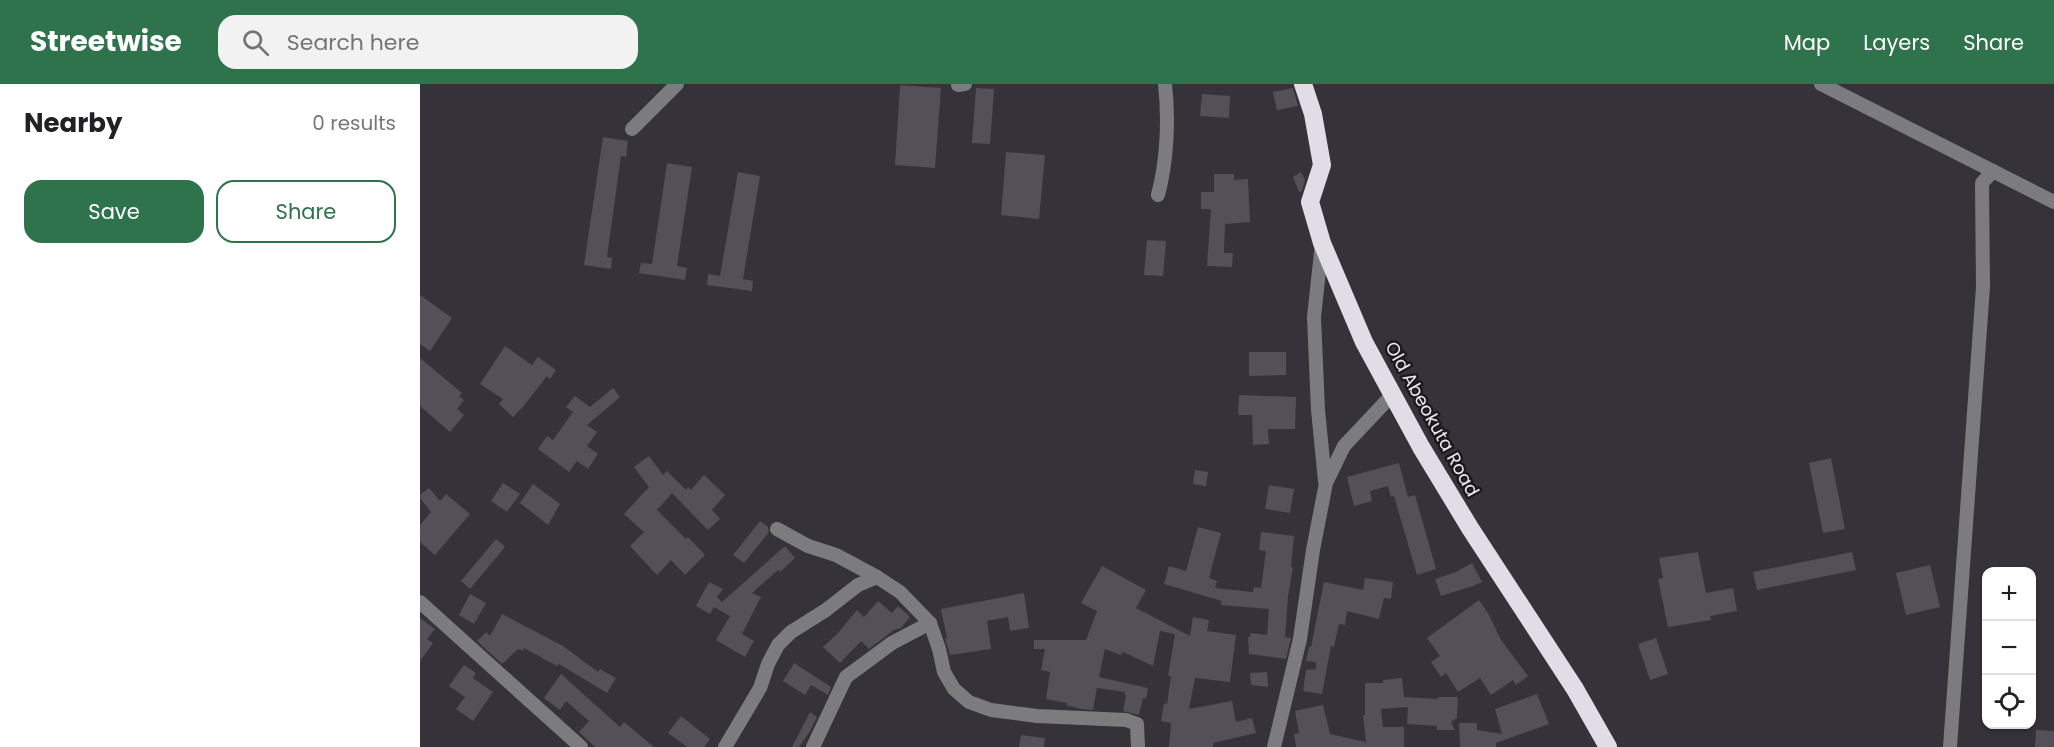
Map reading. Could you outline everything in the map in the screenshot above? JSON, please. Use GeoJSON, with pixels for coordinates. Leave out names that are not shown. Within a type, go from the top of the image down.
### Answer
{"type":"FeatureCollection","features":[{"type":"Feature","properties":{"kind":"highway","name":"Old Abeokuta Road"},"geometry":{"type":"LineString","coordinates":[[1303,84],[1313,114],[1322,165],[1310,202],[1322,243],[1364,342],[1421,447],[1470,528],[1575,689],[1608,747]]}},
{"type":"Feature","properties":{"kind":"street"},"geometry":{"type":"LineString","coordinates":[[632,129],[677,84]]}},
{"type":"Feature","properties":{"kind":"street"},"geometry":{"type":"LineString","coordinates":[[1158,195],[1163,175],[1165,84]]}},
{"type":"Feature","properties":{"kind":"street"},"geometry":{"type":"LineString","coordinates":[[1821,84],[2054,202]]}},
{"type":"Feature","properties":{"kind":"street"},"geometry":{"type":"LineString","coordinates":[[1950,747],[1983,287],[1982,183],[1993,171]]}},
{"type":"Feature","properties":{"kind":"street"},"geometry":{"type":"LineString","coordinates":[[1322,243],[1314,317],[1318,410],[1326,483]]}},
{"type":"Feature","properties":{"kind":"street"},"geometry":{"type":"LineString","coordinates":[[1274,747],[1300,639],[1313,550],[1326,483],[1344,446],[1392,395]]}},
{"type":"Feature","properties":{"kind":"street"},"geometry":{"type":"LineString","coordinates":[[777,529],[808,546],[836,555],[900,592],[930,623],[944,672],[954,689],[969,702],[991,710],[1037,716],[1126,720],[1137,724],[1138,747]]}},
{"type":"Feature","properties":{"kind":"street"},"geometry":{"type":"LineString","coordinates":[[725,747],[760,688],[768,664],[778,645],[791,632],[826,610],[858,585],[877,577]]}},
{"type":"Feature","properties":{"kind":"street"},"geometry":{"type":"LineString","coordinates":[[420,602],[581,747]]}},
{"type":"Feature","properties":{"kind":"street"},"geometry":{"type":"LineString","coordinates":[[813,747],[846,677],[892,643],[930,623]]}},
{"type":"Feature","properties":{"kind":"building"},"geometry":{"type":"Polygon","coordinates":[[[900,85],[941,88],[935,168],[895,165],[900,85]]]}},
{"type":"Feature","properties":{"kind":"building"},"geometry":{"type":"Polygon","coordinates":[[[976,88],[994,89],[990,144],[972,143],[976,88]]]}},
{"type":"Feature","properties":{"kind":"building"},"geometry":{"type":"Polygon","coordinates":[[[1293,88],[1298,106],[1277,110],[1273,92],[1293,88]]]}},
{"type":"Feature","properties":{"kind":"building"},"geometry":{"type":"Polygon","coordinates":[[[1202,94],[1230,96],[1229,118],[1200,116],[1202,94]]]}},
{"type":"Feature","properties":{"kind":"building"},"geometry":{"type":"Polygon","coordinates":[[[603,137],[628,141],[626,157],[621,156],[607,257],[612,258],[611,269],[584,265],[603,137]]]}},
{"type":"Feature","properties":{"kind":"building"},"geometry":{"type":"Polygon","coordinates":[[[1006,152],[1045,155],[1039,219],[1001,215],[1006,152]]]}},
{"type":"Feature","properties":{"kind":"building"},"geometry":{"type":"Polygon","coordinates":[[[667,163],[692,167],[677,266],[687,268],[685,280],[639,273],[641,263],[652,264],[667,163]]]}},
{"type":"Feature","properties":{"kind":"building"},"geometry":{"type":"Polygon","coordinates":[[[738,172],[760,176],[743,279],[753,281],[752,291],[707,285],[708,274],[720,276],[738,172]]]}},
{"type":"Feature","properties":{"kind":"building"},"geometry":{"type":"Polygon","coordinates":[[[1301,172],[1305,180],[1302,191],[1299,192],[1293,177],[1301,172]]]}},
{"type":"Feature","properties":{"kind":"building"},"geometry":{"type":"Polygon","coordinates":[[[1214,174],[1234,174],[1234,180],[1248,179],[1250,222],[1225,224],[1224,253],[1233,253],[1232,267],[1207,266],[1211,209],[1201,209],[1201,192],[1214,192],[1214,174]]]}},
{"type":"Feature","properties":{"kind":"building"},"geometry":{"type":"Polygon","coordinates":[[[1147,240],[1166,241],[1163,276],[1144,275],[1147,240]]]}},
{"type":"Feature","properties":{"kind":"building"},"geometry":{"type":"Polygon","coordinates":[[[420,295],[452,318],[430,351],[420,344],[420,295]]]}},
{"type":"Feature","properties":{"kind":"building"},"geometry":{"type":"Polygon","coordinates":[[[505,346],[532,365],[538,357],[556,370],[550,379],[547,376],[513,417],[499,404],[503,399],[480,384],[505,346]]]}},
{"type":"Feature","properties":{"kind":"building"},"geometry":{"type":"Polygon","coordinates":[[[1249,352],[1286,352],[1286,375],[1249,376],[1249,352]]]}},
{"type":"Feature","properties":{"kind":"building"},"geometry":{"type":"Polygon","coordinates":[[[420,358],[462,393],[459,396],[464,400],[457,409],[464,415],[450,432],[420,406],[420,358]]]}},
{"type":"Feature","properties":{"kind":"building"},"geometry":{"type":"Polygon","coordinates":[[[613,388],[620,397],[587,425],[597,432],[587,446],[598,454],[588,469],[577,461],[569,472],[538,449],[547,436],[553,440],[573,412],[566,407],[575,396],[590,407],[613,388]]]}},
{"type":"Feature","properties":{"kind":"building"},"geometry":{"type":"Polygon","coordinates":[[[1239,395],[1296,397],[1295,429],[1268,429],[1269,444],[1253,445],[1252,415],[1238,415],[1239,395]]]}},
{"type":"Feature","properties":{"kind":"building"},"geometry":{"type":"Polygon","coordinates":[[[649,456],[663,475],[667,471],[686,490],[688,487],[691,490],[704,475],[725,495],[712,510],[720,519],[708,530],[672,493],[657,510],[705,555],[685,575],[671,560],[657,575],[630,546],[644,532],[624,514],[649,487],[634,467],[649,456]]]}},
{"type":"Feature","properties":{"kind":"building"},"geometry":{"type":"Polygon","coordinates":[[[1831,458],[1845,529],[1823,533],[1809,463],[1831,458]]]}},
{"type":"Feature","properties":{"kind":"building"},"geometry":{"type":"Polygon","coordinates":[[[1399,463],[1408,497],[1415,495],[1436,569],[1417,575],[1394,496],[1391,497],[1388,486],[1370,491],[1372,501],[1354,506],[1347,477],[1399,463]]]}},
{"type":"Feature","properties":{"kind":"building"},"geometry":{"type":"Polygon","coordinates":[[[1195,470],[1208,472],[1206,486],[1193,484],[1195,470]]]}},
{"type":"Feature","properties":{"kind":"building"},"geometry":{"type":"Polygon","coordinates":[[[503,483],[520,494],[507,512],[491,501],[503,483]]]}},
{"type":"Feature","properties":{"kind":"building"},"geometry":{"type":"Polygon","coordinates":[[[533,484],[560,504],[548,525],[520,503],[533,484]]]}},
{"type":"Feature","properties":{"kind":"building"},"geometry":{"type":"Polygon","coordinates":[[[1269,485],[1294,489],[1290,513],[1265,509],[1269,485]]]}},
{"type":"Feature","properties":{"kind":"building"},"geometry":{"type":"Polygon","coordinates":[[[429,488],[440,501],[446,494],[470,514],[435,555],[420,542],[420,525],[431,512],[420,495],[429,488]]]}},
{"type":"Feature","properties":{"kind":"building"},"geometry":{"type":"Polygon","coordinates":[[[760,521],[768,527],[769,532],[744,563],[733,555],[760,521]]]}},
{"type":"Feature","properties":{"kind":"building"},"geometry":{"type":"Polygon","coordinates":[[[1198,527],[1221,533],[1209,578],[1217,581],[1215,588],[1253,592],[1254,587],[1261,588],[1266,551],[1259,550],[1261,532],[1294,536],[1291,567],[1293,568],[1285,637],[1291,638],[1286,659],[1249,654],[1248,637],[1250,633],[1267,635],[1269,609],[1221,605],[1222,601],[1164,584],[1169,566],[1186,571],[1198,527]]]}},
{"type":"Feature","properties":{"kind":"building"},"geometry":{"type":"Polygon","coordinates":[[[496,539],[505,547],[470,589],[461,581],[496,539]]]}},
{"type":"Feature","properties":{"kind":"building"},"geometry":{"type":"Polygon","coordinates":[[[785,546],[795,558],[752,593],[761,597],[742,634],[754,641],[745,657],[716,640],[730,616],[714,607],[710,614],[696,606],[709,582],[723,589],[717,597],[722,602],[785,546]]]}},
{"type":"Feature","properties":{"kind":"building"},"geometry":{"type":"Polygon","coordinates":[[[1698,552],[1706,593],[1733,588],[1737,611],[1710,616],[1711,620],[1668,627],[1658,579],[1663,578],[1659,558],[1698,552]]]}},
{"type":"Feature","properties":{"kind":"building"},"geometry":{"type":"Polygon","coordinates":[[[1852,552],[1856,570],[1757,590],[1753,572],[1852,552]]]}},
{"type":"Feature","properties":{"kind":"building"},"geometry":{"type":"Polygon","coordinates":[[[1472,563],[1482,582],[1441,596],[1435,579],[1456,572],[1472,563]]]}},
{"type":"Feature","properties":{"kind":"building"},"geometry":{"type":"Polygon","coordinates":[[[1930,565],[1940,607],[1906,615],[1896,573],[1930,565]]]}},
{"type":"Feature","properties":{"kind":"building"},"geometry":{"type":"Polygon","coordinates":[[[1102,566],[1146,590],[1136,608],[1190,636],[1193,617],[1209,620],[1207,631],[1236,635],[1230,682],[1195,678],[1189,709],[1232,701],[1236,722],[1252,718],[1256,733],[1213,743],[1213,747],[1169,747],[1171,723],[1161,721],[1164,703],[1167,704],[1171,676],[1168,676],[1175,634],[1160,631],[1153,666],[1123,652],[1121,655],[1105,649],[1099,677],[1148,688],[1139,715],[1123,711],[1125,692],[1097,688],[1093,710],[1046,699],[1050,672],[1041,670],[1045,649],[1034,649],[1034,640],[1086,640],[1097,611],[1081,603],[1102,566]]]}},
{"type":"Feature","properties":{"kind":"building"},"geometry":{"type":"Polygon","coordinates":[[[1365,578],[1393,582],[1391,599],[1384,598],[1379,619],[1347,611],[1345,625],[1339,624],[1334,647],[1331,646],[1322,694],[1303,691],[1306,670],[1316,669],[1316,662],[1306,661],[1324,582],[1363,590],[1365,578]]]}},
{"type":"Feature","properties":{"kind":"building"},"geometry":{"type":"Polygon","coordinates":[[[1024,593],[1029,628],[1010,631],[1008,617],[987,621],[991,649],[950,655],[941,609],[1024,593]]]}},
{"type":"Feature","properties":{"kind":"building"},"geometry":{"type":"Polygon","coordinates":[[[470,594],[486,603],[474,624],[459,615],[470,594]]]}},
{"type":"Feature","properties":{"kind":"building"},"geometry":{"type":"Polygon","coordinates":[[[1479,600],[1501,640],[1528,676],[1516,685],[1513,680],[1491,695],[1480,678],[1458,692],[1446,673],[1441,677],[1431,662],[1440,656],[1427,638],[1479,600]]]}},
{"type":"Feature","properties":{"kind":"building"},"geometry":{"type":"Polygon","coordinates":[[[878,601],[892,613],[898,606],[910,617],[901,628],[894,630],[869,649],[861,641],[840,663],[823,647],[857,610],[864,617],[878,601]]]}},
{"type":"Feature","properties":{"kind":"building"},"geometry":{"type":"Polygon","coordinates":[[[502,614],[563,646],[598,672],[600,669],[616,678],[607,693],[559,664],[557,666],[524,648],[523,651],[518,649],[502,664],[477,641],[486,632],[490,636],[502,614]]]}},
{"type":"Feature","properties":{"kind":"building"},"geometry":{"type":"Polygon","coordinates":[[[420,618],[435,629],[427,639],[433,643],[420,661],[420,618]]]}},
{"type":"Feature","properties":{"kind":"building"},"geometry":{"type":"Polygon","coordinates":[[[1656,638],[1668,674],[1650,680],[1638,644],[1656,638]]]}},
{"type":"Feature","properties":{"kind":"building"},"geometry":{"type":"Polygon","coordinates":[[[794,663],[831,687],[828,695],[811,685],[805,695],[783,681],[794,663]]]}},
{"type":"Feature","properties":{"kind":"building"},"geometry":{"type":"Polygon","coordinates":[[[464,665],[476,673],[473,678],[493,692],[473,721],[456,709],[465,697],[449,686],[464,665]]]}},
{"type":"Feature","properties":{"kind":"building"},"geometry":{"type":"Polygon","coordinates":[[[1267,672],[1268,687],[1251,685],[1250,673],[1267,672]]]}},
{"type":"Feature","properties":{"kind":"building"},"geometry":{"type":"Polygon","coordinates":[[[561,674],[620,727],[624,722],[654,747],[595,747],[579,732],[589,721],[566,701],[560,710],[544,698],[561,674]]]}},
{"type":"Feature","properties":{"kind":"building"},"geometry":{"type":"Polygon","coordinates":[[[1402,678],[1404,697],[1438,699],[1438,697],[1458,697],[1457,718],[1451,722],[1455,730],[1437,730],[1437,726],[1407,724],[1408,707],[1381,709],[1383,727],[1404,727],[1404,747],[1296,747],[1294,734],[1299,733],[1295,711],[1323,705],[1330,734],[1366,742],[1363,715],[1365,715],[1365,683],[1383,683],[1383,680],[1402,678]]]}},
{"type":"Feature","properties":{"kind":"building"},"geometry":{"type":"Polygon","coordinates":[[[1537,694],[1549,724],[1496,743],[1496,747],[1460,747],[1459,723],[1477,723],[1477,730],[1502,734],[1495,709],[1537,694]]]}},
{"type":"Feature","properties":{"kind":"building"},"geometry":{"type":"Polygon","coordinates":[[[810,712],[817,717],[810,731],[799,747],[792,747],[810,712]]]}},
{"type":"Feature","properties":{"kind":"building"},"geometry":{"type":"Polygon","coordinates":[[[681,716],[710,739],[704,747],[687,747],[668,733],[681,716]]]}},
{"type":"Feature","properties":{"kind":"building"},"geometry":{"type":"Polygon","coordinates":[[[2036,730],[2054,731],[2054,747],[2035,747],[2036,730]]]}},
{"type":"Feature","properties":{"kind":"building"},"geometry":{"type":"Polygon","coordinates":[[[1021,735],[1045,738],[1044,747],[1019,747],[1021,735]]]}}]}
